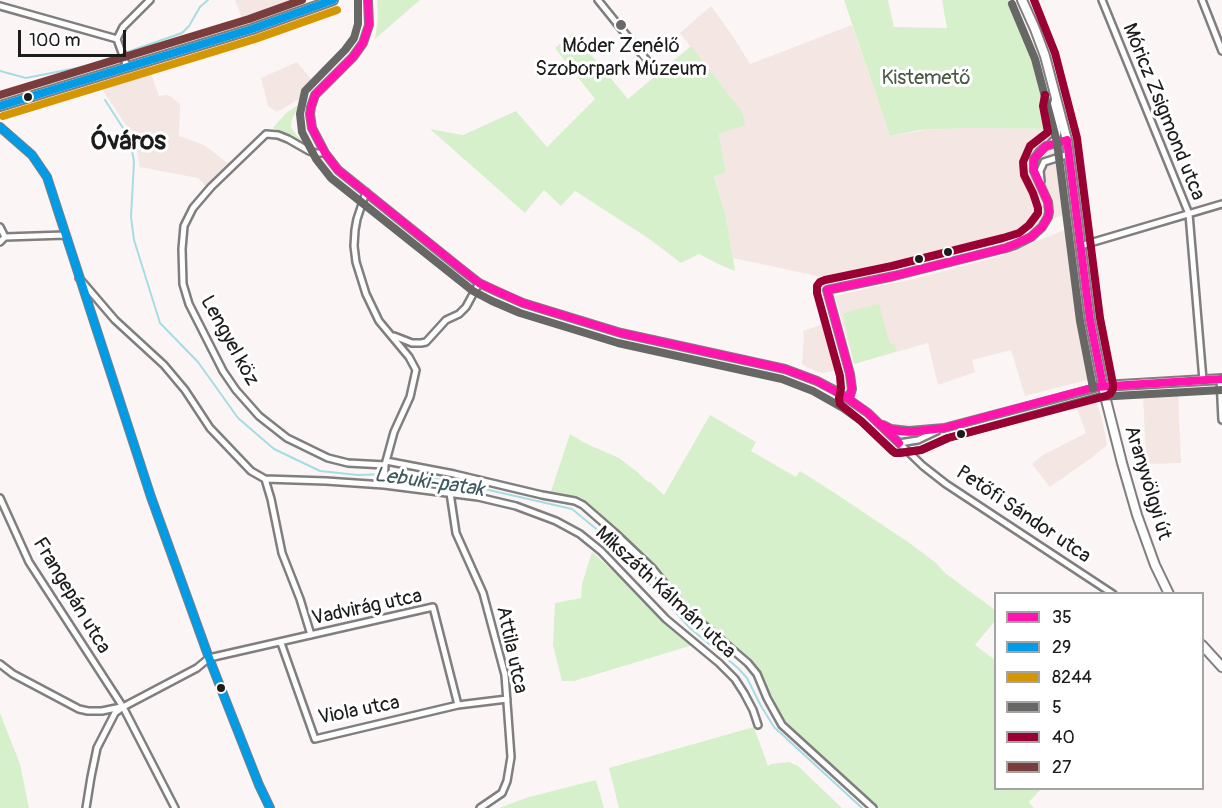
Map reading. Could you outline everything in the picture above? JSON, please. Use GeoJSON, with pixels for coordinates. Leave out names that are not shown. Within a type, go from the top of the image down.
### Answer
{"type":"FeatureCollection","features":[{"type":"Feature","properties":{"kind":"street"},"geometry":{"type":"LineString","coordinates":[[126,64],[117,39],[123,27],[150,0]]}},
{"type":"Feature","properties":{"kind":"street"},"geometry":{"type":"LineString","coordinates":[[0,106],[126,64],[252,29],[333,0]]}},
{"type":"Feature","properties":{"kind":"street","name":"Petőfi Sándor utca"},"geometry":{"type":"LineString","coordinates":[[368,0],[369,25],[363,44],[315,95],[310,107],[312,128],[325,153],[338,170],[479,283],[523,303],[621,333],[785,369],[817,381],[868,413],[946,484],[1110,592]]}},
{"type":"Feature","properties":{"kind":"street"},"geometry":{"type":"LineString","coordinates":[[598,0],[657,73]]}},
{"type":"Feature","properties":{"kind":"street","name":"Aranyvölgyi út"},"geometry":{"type":"LineString","coordinates":[[1022,0],[1035,29],[1056,95],[1067,140],[1090,320],[1103,386],[1137,515],[1155,565],[1168,592]]}},
{"type":"Feature","properties":{"kind":"street","name":"Móricz Zsigmond utca"},"geometry":{"type":"LineString","coordinates":[[1102,0],[1189,214],[1203,380]]}},
{"type":"Feature","properties":{"kind":"street"},"geometry":{"type":"LineString","coordinates":[[1202,0],[1222,51]]}},
{"type":"Feature","properties":{"kind":"street"},"geometry":{"type":"LineString","coordinates":[[0,6],[117,39]]}},
{"type":"Feature","properties":{"kind":"street","name":"Aranyvölgyi út"},"geometry":{"type":"LineString","coordinates":[[1043,189],[1033,167],[1040,151],[1056,139],[1058,132],[1053,105],[1056,95]]}},
{"type":"Feature","properties":{"kind":"street"},"geometry":{"type":"LineString","coordinates":[[0,127],[32,155],[47,177],[152,497],[209,658],[270,808]]}},
{"type":"Feature","properties":{"kind":"street","name":"Lengyel köz"},"geometry":{"type":"LineString","coordinates":[[325,153],[309,151],[288,139],[266,134],[211,187],[194,208],[184,226],[183,284],[189,304],[223,371],[236,390],[274,429],[294,442],[328,458],[348,463],[386,463],[454,474],[575,501],[583,505],[653,569],[685,609],[748,663],[757,674],[782,725],[873,808]]}},
{"type":"Feature","properties":{"kind":"street"},"geometry":{"type":"LineString","coordinates":[[1046,146],[1067,140]]}},
{"type":"Feature","properties":{"kind":"street"},"geometry":{"type":"LineString","coordinates":[[849,399],[852,389],[850,374],[827,290],[901,274],[1024,242],[1037,232],[1048,217],[1048,202],[1040,176],[1041,167],[1044,162],[1069,154]]}},
{"type":"Feature","properties":{"kind":"street"},"geometry":{"type":"LineString","coordinates":[[1054,158],[1066,163],[1072,171]]}},
{"type":"Feature","properties":{"kind":"street"},"geometry":{"type":"LineString","coordinates":[[366,192],[355,230],[356,262],[366,294],[379,321],[410,357],[416,370],[410,397],[394,432],[386,463],[384,485]]}},
{"type":"Feature","properties":{"kind":"street"},"geometry":{"type":"LineString","coordinates":[[1080,246],[1222,204]]}},
{"type":"Feature","properties":{"kind":"street"},"geometry":{"type":"LineString","coordinates":[[0,227],[2,240],[65,235]]}},
{"type":"Feature","properties":{"kind":"street"},"geometry":{"type":"LineString","coordinates":[[79,278],[115,320],[164,365],[185,390],[217,436],[251,471],[265,479],[282,553],[311,635]]}},
{"type":"Feature","properties":{"kind":"street"},"geometry":{"type":"LineString","coordinates":[[390,334],[405,342],[426,342],[446,320],[459,314],[466,307],[479,283]]}},
{"type":"Feature","properties":{"kind":"street"},"geometry":{"type":"LineString","coordinates":[[878,423],[900,431],[944,428],[1103,386],[1203,380],[1221,380],[1222,420]]}},
{"type":"Feature","properties":{"kind":"street"},"geometry":{"type":"LineString","coordinates":[[899,443],[918,440],[944,428]]}},
{"type":"Feature","properties":{"kind":"street","name":"Mikszáth Kálmán utca"},"geometry":{"type":"LineString","coordinates":[[265,479],[384,485],[478,497],[516,506],[556,521],[580,534],[601,551],[666,619],[719,663],[735,680],[753,710],[758,725]]}},
{"type":"Feature","properties":{"kind":"street","name":"Attila utca"},"geometry":{"type":"LineString","coordinates":[[450,493],[456,534],[483,593],[505,675],[511,757],[507,781],[502,793],[480,808]]}},
{"type":"Feature","properties":{"kind":"street","name":"Frangepán utca"},"geometry":{"type":"LineString","coordinates":[[0,498],[29,562],[123,706],[175,808]]}},
{"type":"Feature","properties":{"kind":"street","name":"Vadvirág utca"},"geometry":{"type":"LineString","coordinates":[[209,658],[433,607],[458,705]]}},
{"type":"Feature","properties":{"kind":"street","name":"Viola utca"},"geometry":{"type":"LineString","coordinates":[[281,643],[315,739],[458,705],[507,699]]}},
{"type":"Feature","properties":{"kind":"street"},"geometry":{"type":"LineString","coordinates":[[1204,646],[1222,667]]}},
{"type":"Feature","properties":{"kind":"street"},"geometry":{"type":"LineString","coordinates":[[0,664],[79,709],[102,711],[123,706],[198,668],[209,658]]}},
{"type":"Feature","properties":{"kind":"street"},"geometry":{"type":"LineString","coordinates":[[86,808],[97,748],[111,720],[123,706]]}},
{"type":"Feature","properties":{"kind":"shaded area"},"geometry":{"type":"Polygon","coordinates":[[[235,0],[296,0],[243,21],[235,0]]]}},
{"type":"Feature","properties":{"kind":"shaded area"},"geometry":{"type":"Polygon","coordinates":[[[711,6],[750,64],[852,25],[890,136],[925,130],[969,128],[1052,129],[1065,214],[991,244],[856,279],[829,280],[733,258],[726,216],[714,175],[726,172],[719,134],[743,115],[680,33],[711,6]]]}},
{"type":"Feature","properties":{"kind":"shaded area"},"geometry":{"type":"Polygon","coordinates":[[[297,62],[316,85],[299,99],[277,112],[268,106],[261,78],[297,62]]]}},
{"type":"Feature","properties":{"kind":"shaded area"},"geometry":{"type":"Polygon","coordinates":[[[148,66],[159,96],[170,96],[180,104],[179,136],[204,145],[229,164],[206,186],[198,178],[140,167],[130,131],[97,82],[148,66]]]}},
{"type":"Feature","properties":{"kind":"shaded area"},"geometry":{"type":"Polygon","coordinates":[[[1072,227],[1081,330],[1089,374],[1087,380],[1025,396],[1011,350],[972,360],[975,372],[938,385],[928,343],[854,364],[835,296],[914,279],[997,257],[1072,227]]]}},
{"type":"Feature","properties":{"kind":"shaded area"},"geometry":{"type":"Polygon","coordinates":[[[826,323],[839,370],[822,373],[802,364],[803,331],[826,323]]]}},
{"type":"Feature","properties":{"kind":"shaded area"},"geometry":{"type":"Polygon","coordinates":[[[1178,391],[1181,463],[1146,464],[1143,392],[1178,391]]]}},
{"type":"Feature","properties":{"kind":"shaded area"},"geometry":{"type":"Polygon","coordinates":[[[1094,396],[1102,419],[1107,445],[1050,487],[1032,464],[1043,455],[1086,433],[1074,400],[1094,396]]]}},
{"type":"Feature","properties":{"kind":"green space"},"geometry":{"type":"Polygon","coordinates":[[[377,0],[420,0],[375,39],[378,18],[377,0]]]}},
{"type":"Feature","properties":{"kind":"green space","name":"Kistemető"},"geometry":{"type":"Polygon","coordinates":[[[844,0],[888,0],[894,27],[947,28],[942,0],[1009,0],[1033,52],[1046,90],[1052,129],[920,130],[890,136],[844,0]]]}},
{"type":"Feature","properties":{"kind":"green space"},"geometry":{"type":"Polygon","coordinates":[[[573,33],[628,99],[691,46],[740,109],[745,125],[719,134],[726,172],[714,176],[726,216],[735,271],[699,254],[681,263],[648,238],[575,191],[561,206],[544,190],[525,213],[430,129],[463,135],[516,111],[547,147],[595,99],[555,48],[573,33]]]}},
{"type":"Feature","properties":{"kind":"green space"},"geometry":{"type":"Polygon","coordinates":[[[304,101],[292,119],[291,127],[310,148],[273,128],[286,113],[304,101]]]}},
{"type":"Feature","properties":{"kind":"green space"},"geometry":{"type":"Polygon","coordinates":[[[879,304],[890,344],[894,344],[897,351],[854,364],[843,313],[879,304]]]}},
{"type":"Feature","properties":{"kind":"green space"},"geometry":{"type":"Polygon","coordinates":[[[710,415],[756,442],[751,451],[796,477],[800,471],[911,544],[994,609],[994,622],[975,645],[994,659],[994,790],[1040,790],[1029,802],[1034,808],[876,808],[781,721],[758,672],[683,606],[608,522],[581,500],[550,494],[570,434],[619,458],[664,495],[710,415]]]}},
{"type":"Feature","properties":{"kind":"green space"},"geometry":{"type":"Polygon","coordinates":[[[592,552],[639,594],[665,622],[693,645],[574,681],[562,681],[553,645],[555,603],[581,598],[582,584],[592,552]]]}},
{"type":"Feature","properties":{"kind":"green space"},"geometry":{"type":"Polygon","coordinates":[[[0,713],[20,764],[29,808],[0,808],[0,713]]]}},
{"type":"Feature","properties":{"kind":"green space"},"geometry":{"type":"Polygon","coordinates":[[[754,727],[768,766],[789,762],[798,766],[842,808],[619,808],[609,768],[754,727]]]}},
{"type":"Feature","properties":{"kind":"green space"},"geometry":{"type":"Polygon","coordinates":[[[596,780],[604,808],[499,808],[529,797],[596,780]]]}},
{"type":"Feature","properties":{"kind":"waterway"},"geometry":{"type":"LineString","coordinates":[[87,66],[182,33],[200,7],[208,0]]}},
{"type":"Feature","properties":{"kind":"waterway","name":"Lebuki-patak"},"geometry":{"type":"LineString","coordinates":[[0,71],[26,78],[87,66],[89,70]]}},
{"type":"Feature","properties":{"kind":"waterway","name":"Lebuki-patak"},"geometry":{"type":"LineString","coordinates":[[105,100],[123,128],[132,150],[134,162],[131,217],[134,240],[160,323],[198,362],[238,418],[274,449],[320,471],[358,475],[388,474],[445,480],[572,509],[606,537],[690,628],[738,668],[747,678],[774,727],[862,808]]}},
{"type":"Feature","properties":{"kind":"transit line","name":"27"},"geometry":{"type":"LineString","coordinates":[[0,95],[249,19],[302,0]]}},
{"type":"Feature","properties":{"kind":"transit line","name":"29"},"geometry":{"type":"LineString","coordinates":[[0,106],[252,29],[333,0]]}},
{"type":"Feature","properties":{"kind":"transit line","name":"5"},"geometry":{"type":"LineString","coordinates":[[358,0],[358,24],[354,38],[305,91],[300,114],[302,132],[316,159],[331,178],[473,291],[492,301],[520,313],[618,343],[782,379],[813,391],[843,408],[897,453],[921,450],[948,438],[1097,397],[1222,390]]}},
{"type":"Feature","properties":{"kind":"transit line","name":"35"},"geometry":{"type":"LineString","coordinates":[[368,0],[369,25],[363,43],[353,57],[315,95],[311,107],[312,128],[325,153],[338,170],[479,283],[523,303],[621,333],[785,369],[817,381],[868,413],[899,443]]}},
{"type":"Feature","properties":{"kind":"transit line","name":"40"},"geometry":{"type":"LineString","coordinates":[[1034,0],[1055,53],[1077,138],[1100,318],[1113,389],[1106,396],[948,438],[921,450],[895,453],[840,404],[840,376],[817,286],[825,280],[1003,238],[1019,233],[1029,225],[1038,213],[1038,208],[1024,175],[1023,162],[1030,146],[1048,132],[1043,106],[1045,95]]}},
{"type":"Feature","properties":{"kind":"transit line","name":"5"},"geometry":{"type":"LineString","coordinates":[[1012,4],[1035,59],[1057,142],[1080,321],[1093,388]]}},
{"type":"Feature","properties":{"kind":"transit line","name":"8244"},"geometry":{"type":"LineString","coordinates":[[3,116],[255,39],[337,10]]}},
{"type":"Feature","properties":{"kind":"transit line","name":"29"},"geometry":{"type":"LineString","coordinates":[[0,127],[32,155],[47,177],[151,497],[209,658],[270,808]]}},
{"type":"Feature","properties":{"kind":"transit line","name":"35"},"geometry":{"type":"LineString","coordinates":[[1067,140],[1090,320],[1103,386]]}},
{"type":"Feature","properties":{"kind":"transit line","name":"35"},"geometry":{"type":"LineString","coordinates":[[827,290],[1006,248],[1031,237],[1042,227],[1049,212],[1048,202],[1034,171],[1034,159],[1046,146],[1067,140]]}},
{"type":"Feature","properties":{"kind":"transit line","name":"35"},"geometry":{"type":"LineString","coordinates":[[827,290],[850,374],[852,389],[849,399]]}},
{"type":"Feature","properties":{"kind":"transit line","name":"35"},"geometry":{"type":"LineString","coordinates":[[878,423],[900,431],[944,428],[1095,387],[1222,379]]}},
{"type":"Feature","properties":{"kind":"place","name":"Móder Zenélő Szoborpark Múzeum"},"geometry":{"type":"Point","coordinates":[621,25]}},
{"type":"Feature","properties":{"kind":"district","name":"Óváros"},"geometry":{"type":"Point","coordinates":[128,142]}}]}
